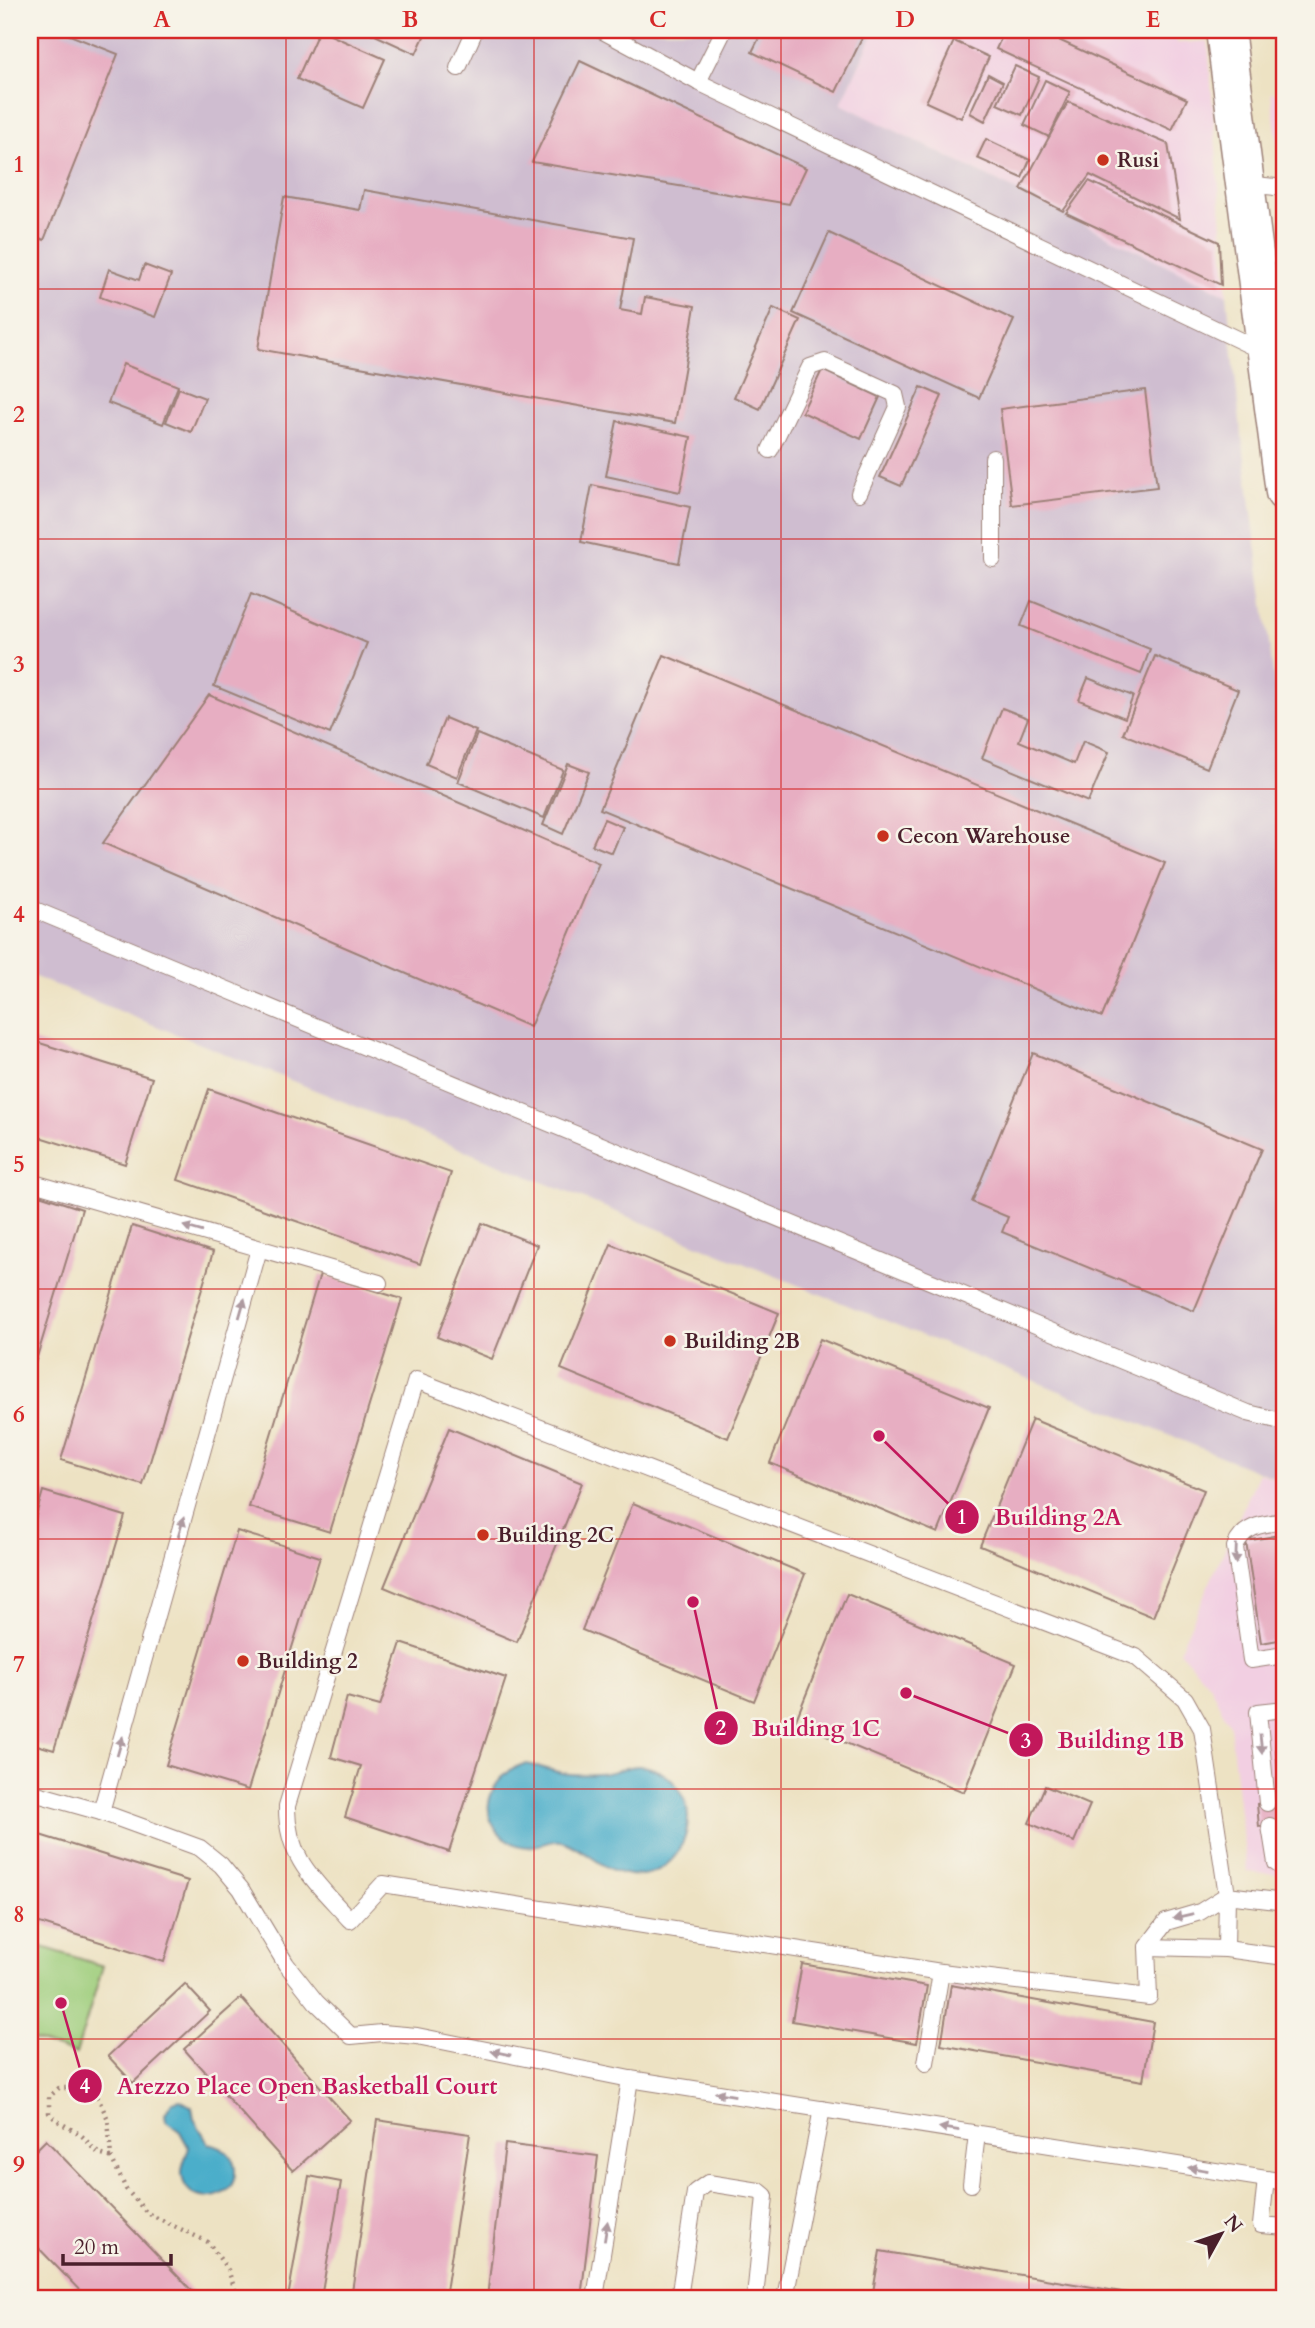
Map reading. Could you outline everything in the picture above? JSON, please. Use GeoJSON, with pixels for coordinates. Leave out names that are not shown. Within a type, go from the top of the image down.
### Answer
{"type":"FeatureCollection","features":[{"type":"Feature","properties":{"kind":"main road"},"geometry":{"type":"LineString","coordinates":[[1225,30],[1285,492]]}},
{"type":"Feature","properties":{"kind":"lane"},"geometry":{"type":"LineString","coordinates":[[458,68],[475,30]]}},
{"type":"Feature","properties":{"kind":"lane"},"geometry":{"type":"LineString","coordinates":[[601,30],[698,82],[1266,353]]}},
{"type":"Feature","properties":{"kind":"lane"},"geometry":{"type":"LineString","coordinates":[[698,82],[724,30]]}},
{"type":"Feature","properties":{"kind":"lane"},"geometry":{"type":"LineString","coordinates":[[1243,184],[1285,188]]}},
{"type":"Feature","properties":{"kind":"lane"},"geometry":{"type":"LineString","coordinates":[[770,450],[810,367],[818,363],[825,362],[895,394],[898,407],[859,493]]}},
{"type":"Feature","properties":{"kind":"lane"},"geometry":{"type":"LineString","coordinates":[[993,458],[993,559]]}},
{"type":"Feature","properties":{"kind":"lane"},"geometry":{"type":"LineString","coordinates":[[30,908],[1248,1413],[1285,1422]]}},
{"type":"Feature","properties":{"kind":"lane"},"geometry":{"type":"LineString","coordinates":[[30,1182],[379,1283]]}},
{"type":"Feature","properties":{"kind":"lane"},"geometry":{"type":"LineString","coordinates":[[101,1812],[259,1249]]}},
{"type":"Feature","properties":{"kind":"lane"},"geometry":{"type":"LineString","coordinates":[[1226,1949],[1227,1895],[1202,1729],[1185,1699],[1136,1657],[416,1380],[287,1806],[287,1828],[299,1863],[350,1920],[383,1884],[941,1972],[1149,1997],[1147,1947],[1166,1922],[1200,1912],[1227,1895],[1285,1902]]}},
{"type":"Feature","properties":{"kind":"lane"},"geometry":{"type":"LineString","coordinates":[[1285,1521],[1251,1527],[1239,1536],[1235,1547],[1251,1660],[1285,1655]]}},
{"type":"Feature","properties":{"kind":"lane"},"geometry":{"type":"LineString","coordinates":[[1267,1804],[1258,1712],[1285,1709]]}},
{"type":"Feature","properties":{"kind":"lane"},"geometry":{"type":"LineString","coordinates":[[30,1792],[101,1812],[200,1848],[221,1865],[248,1900],[286,1964],[316,2001],[351,2036],[417,2036],[630,2079],[1285,2182]]}},
{"type":"Feature","properties":{"kind":"lane"},"geometry":{"type":"LineString","coordinates":[[1270,1826],[1276,1863],[1285,1870]]}},
{"type":"Feature","properties":{"kind":"lane"},"geometry":{"type":"LineString","coordinates":[[1147,1947],[1226,1949],[1285,1957]]}},
{"type":"Feature","properties":{"kind":"lane"},"geometry":{"type":"LineString","coordinates":[[926,2063],[941,1972]]}},
{"type":"Feature","properties":{"kind":"lane"},"geometry":{"type":"LineString","coordinates":[[595,2298],[630,2079]]}},
{"type":"Feature","properties":{"kind":"lane"},"geometry":{"type":"LineString","coordinates":[[785,2298],[822,2109]]}},
{"type":"Feature","properties":{"kind":"lane"},"geometry":{"type":"LineString","coordinates":[[971,2185],[977,2134]]}},
{"type":"Feature","properties":{"kind":"lane"},"geometry":{"type":"LineString","coordinates":[[1266,2179],[1261,2225],[1285,2227]]}},
{"type":"Feature","properties":{"kind":"lane"},"geometry":{"type":"LineString","coordinates":[[680,2298],[695,2192],[708,2183],[760,2191],[765,2196],[755,2298]]}},
{"type":"Feature","properties":{"kind":"path"},"geometry":{"type":"LineString","coordinates":[[111,2157],[101,2156],[92,2150],[78,2133],[61,2126],[49,2113],[49,2097],[60,2088],[79,2088],[97,2096],[108,2119],[111,2157],[126,2189],[147,2213],[208,2242],[228,2270],[238,2298]]}},
{"type":"Feature","properties":{"kind":"shaded area"},"geometry":{"type":"Polygon","coordinates":[[[30,30],[875,30],[841,104],[1227,295],[1239,414],[1285,765],[1285,1482],[30,975],[30,30]]]}},
{"type":"Feature","properties":{"kind":"shaded area"},"geometry":{"type":"Polygon","coordinates":[[[875,30],[1175,30],[1177,43],[1208,41],[1227,295],[841,104],[875,30]]]}},
{"type":"Feature","properties":{"kind":"shaded area"},"geometry":{"type":"Polygon","coordinates":[[[1271,92],[1285,99],[1285,204],[1271,92]]]}},
{"type":"Feature","properties":{"kind":"shaded area"},"geometry":{"type":"Polygon","coordinates":[[[1259,1473],[1285,1482],[1285,1874],[1247,1872],[1230,1726],[1209,1684],[1179,1651],[1259,1473]]]}},
{"type":"Feature","properties":{"kind":"green space"},"geometry":{"type":"Polygon","coordinates":[[[30,1943],[103,1966],[76,2054],[30,2039],[30,1943]]]}},
{"type":"Feature","properties":{"kind":"water"},"geometry":{"type":"Polygon","coordinates":[[[524,1764],[576,1774],[604,1773],[639,1766],[654,1769],[674,1783],[685,1801],[688,1821],[684,1841],[673,1858],[658,1870],[638,1875],[608,1868],[565,1842],[552,1841],[525,1847],[509,1841],[498,1832],[491,1821],[490,1798],[502,1778],[524,1764]]]}},
{"type":"Feature","properties":{"kind":"water"},"geometry":{"type":"Polygon","coordinates":[[[180,2100],[192,2107],[194,2119],[209,2144],[223,2149],[234,2163],[234,2180],[229,2189],[221,2194],[201,2197],[186,2186],[182,2171],[189,2148],[179,2130],[166,2121],[165,2114],[172,2102],[180,2100]]]}},
{"type":"Feature","properties":{"kind":"building"},"geometry":{"type":"Polygon","coordinates":[[[30,30],[57,30],[118,54],[44,240],[30,234],[30,30]]]}},
{"type":"Feature","properties":{"kind":"building"},"geometry":{"type":"Polygon","coordinates":[[[319,30],[385,59],[363,108],[297,79],[319,30]]]}},
{"type":"Feature","properties":{"kind":"building"},"geometry":{"type":"Polygon","coordinates":[[[364,30],[427,30],[416,54],[364,30]]]}},
{"type":"Feature","properties":{"kind":"building"},"geometry":{"type":"Polygon","coordinates":[[[763,30],[866,30],[836,92],[752,52],[763,30]]]}},
{"type":"Feature","properties":{"kind":"building"},"geometry":{"type":"Polygon","coordinates":[[[1005,30],[1037,30],[1187,99],[1172,130],[996,49],[1005,30]]]}},
{"type":"Feature","properties":{"kind":"building"},"geometry":{"type":"Polygon","coordinates":[[[954,41],[989,57],[961,118],[926,102],[954,41]]]}},
{"type":"Feature","properties":{"kind":"building"},"geometry":{"type":"Polygon","coordinates":[[[580,61],[806,168],[789,204],[532,162],[580,61]]]}},
{"type":"Feature","properties":{"kind":"building"},"geometry":{"type":"Polygon","coordinates":[[[1015,66],[1039,77],[1022,115],[997,104],[1015,66]]]}},
{"type":"Feature","properties":{"kind":"building"},"geometry":{"type":"Polygon","coordinates":[[[988,74],[1003,82],[985,121],[970,113],[988,74]]]}},
{"type":"Feature","properties":{"kind":"building"},"geometry":{"type":"Polygon","coordinates":[[[1045,80],[1070,92],[1049,137],[1024,125],[1045,80]]]}},
{"type":"Feature","properties":{"kind":"building","name":"Rusi"},"geometry":{"type":"Polygon","coordinates":[[[1068,102],[1168,144],[1180,219],[1090,175],[1063,211],[1021,189],[1068,102]]]}},
{"type":"Feature","properties":{"kind":"building"},"geometry":{"type":"Polygon","coordinates":[[[986,139],[1030,160],[1022,178],[977,158],[986,139]]]}},
{"type":"Feature","properties":{"kind":"building"},"geometry":{"type":"Polygon","coordinates":[[[1089,181],[1219,242],[1221,285],[1066,213],[1089,181]]]}},
{"type":"Feature","properties":{"kind":"building"},"geometry":{"type":"Polygon","coordinates":[[[364,190],[633,238],[620,310],[642,314],[645,297],[695,306],[675,423],[258,349],[284,197],[360,210],[364,190]]]}},
{"type":"Feature","properties":{"kind":"building"},"geometry":{"type":"Polygon","coordinates":[[[829,233],[1014,320],[979,398],[793,313],[829,233]]]}},
{"type":"Feature","properties":{"kind":"building"},"geometry":{"type":"Polygon","coordinates":[[[144,265],[171,275],[155,317],[100,297],[109,269],[139,280],[144,265]]]}},
{"type":"Feature","properties":{"kind":"building"},"geometry":{"type":"Polygon","coordinates":[[[773,308],[800,320],[760,409],[734,397],[773,308]]]}},
{"type":"Feature","properties":{"kind":"building"},"geometry":{"type":"Polygon","coordinates":[[[123,364],[178,386],[163,424],[108,403],[123,364]]]}},
{"type":"Feature","properties":{"kind":"building"},"geometry":{"type":"Polygon","coordinates":[[[822,370],[880,397],[861,439],[802,412],[822,370]]]}},
{"type":"Feature","properties":{"kind":"building"},"geometry":{"type":"Polygon","coordinates":[[[921,387],[942,396],[901,486],[880,477],[921,387]]]}},
{"type":"Feature","properties":{"kind":"building"},"geometry":{"type":"Polygon","coordinates":[[[179,388],[205,398],[191,432],[166,422],[179,388]]]}},
{"type":"Feature","properties":{"kind":"building"},"geometry":{"type":"Polygon","coordinates":[[[1145,390],[1157,487],[1012,505],[1000,409],[1145,390]]]}},
{"type":"Feature","properties":{"kind":"building"},"geometry":{"type":"Polygon","coordinates":[[[617,421],[691,437],[680,492],[606,476],[617,421]]]}},
{"type":"Feature","properties":{"kind":"building"},"geometry":{"type":"Polygon","coordinates":[[[592,485],[690,507],[679,563],[581,542],[592,485]]]}},
{"type":"Feature","properties":{"kind":"building"},"geometry":{"type":"Polygon","coordinates":[[[251,594],[367,643],[330,734],[214,686],[251,594]]]}},
{"type":"Feature","properties":{"kind":"building"},"geometry":{"type":"Polygon","coordinates":[[[1031,601],[1150,649],[1141,674],[1021,626],[1031,601]]]}},
{"type":"Feature","properties":{"kind":"building","name":"Cecon Warehouse"},"geometry":{"type":"Polygon","coordinates":[[[664,655],[1165,863],[1102,1017],[600,809],[664,655]]]}},
{"type":"Feature","properties":{"kind":"building"},"geometry":{"type":"Polygon","coordinates":[[[1155,656],[1238,690],[1207,768],[1123,734],[1155,656]]]}},
{"type":"Feature","properties":{"kind":"building"},"geometry":{"type":"Polygon","coordinates":[[[1088,678],[1133,696],[1125,718],[1079,700],[1088,678]]]}},
{"type":"Feature","properties":{"kind":"building"},"geometry":{"type":"Polygon","coordinates":[[[209,695],[599,863],[530,1027],[103,843],[209,695]]]}},
{"type":"Feature","properties":{"kind":"building"},"geometry":{"type":"Polygon","coordinates":[[[1002,708],[1028,718],[1019,741],[1074,764],[1083,741],[1109,752],[1088,802],[982,758],[1002,708]]]}},
{"type":"Feature","properties":{"kind":"building"},"geometry":{"type":"Polygon","coordinates":[[[445,718],[476,731],[457,777],[426,764],[445,718]]]}},
{"type":"Feature","properties":{"kind":"building"},"geometry":{"type":"Polygon","coordinates":[[[477,734],[563,770],[544,818],[458,782],[477,734]]]}},
{"type":"Feature","properties":{"kind":"building"},"geometry":{"type":"Polygon","coordinates":[[[568,764],[589,772],[563,834],[543,825],[568,764]]]}},
{"type":"Feature","properties":{"kind":"building"},"geometry":{"type":"Polygon","coordinates":[[[604,819],[623,827],[612,853],[592,845],[604,819]]]}},
{"type":"Feature","properties":{"kind":"building"},"geometry":{"type":"Polygon","coordinates":[[[30,1040],[152,1078],[125,1164],[30,1134],[30,1040]]]}},
{"type":"Feature","properties":{"kind":"building"},"geometry":{"type":"Polygon","coordinates":[[[1033,1053],[1262,1149],[1194,1311],[1002,1232],[1008,1217],[972,1202],[1033,1053]]]}},
{"type":"Feature","properties":{"kind":"building"},"geometry":{"type":"Polygon","coordinates":[[[209,1089],[451,1173],[420,1264],[178,1180],[209,1089]]]}},
{"type":"Feature","properties":{"kind":"building"},"geometry":{"type":"Polygon","coordinates":[[[30,1192],[82,1209],[30,1380],[30,1192]]]}},
{"type":"Feature","properties":{"kind":"building"},"geometry":{"type":"Polygon","coordinates":[[[482,1223],[537,1245],[492,1359],[437,1337],[482,1223]]]}},
{"type":"Feature","properties":{"kind":"building"},"geometry":{"type":"Polygon","coordinates":[[[132,1226],[213,1252],[143,1485],[61,1460],[132,1226]]]}},
{"type":"Feature","properties":{"kind":"building","name":"Building 2B"},"geometry":{"type":"Polygon","coordinates":[[[611,1244],[779,1313],[728,1438],[561,1369],[611,1244]]]}},
{"type":"Feature","properties":{"kind":"building"},"geometry":{"type":"Polygon","coordinates":[[[320,1274],[402,1299],[330,1532],[249,1507],[320,1274]]]}},
{"type":"Feature","properties":{"kind":"building"},"geometry":{"type":"Polygon","coordinates":[[[820,1339],[989,1408],[938,1533],[770,1463],[820,1339]]]}},
{"type":"Feature","properties":{"kind":"building"},"geometry":{"type":"Polygon","coordinates":[[[1032,1419],[1204,1490],[1153,1617],[980,1546],[1032,1419]]]}},
{"type":"Feature","properties":{"kind":"building","name":"Building 2C"},"geometry":{"type":"Polygon","coordinates":[[[449,1428],[582,1483],[517,1642],[384,1587],[449,1428]]]}},
{"type":"Feature","properties":{"kind":"building"},"geometry":{"type":"Polygon","coordinates":[[[43,1491],[125,1516],[54,1750],[30,1743],[30,1536],[43,1491]]]}},
{"type":"Feature","properties":{"kind":"building"},"geometry":{"type":"Polygon","coordinates":[[[633,1503],[805,1574],[754,1701],[582,1630],[633,1503]]]}},
{"type":"Feature","properties":{"kind":"building","name":"Building 2"},"geometry":{"type":"Polygon","coordinates":[[[237,1531],[320,1557],[248,1790],[166,1765],[237,1531]]]}},
{"type":"Feature","properties":{"kind":"building"},"geometry":{"type":"Polygon","coordinates":[[[1285,1534],[1285,1639],[1261,1643],[1246,1541],[1285,1534]]]}},
{"type":"Feature","properties":{"kind":"building"},"geometry":{"type":"Polygon","coordinates":[[[847,1594],[1016,1664],[964,1792],[795,1722],[847,1594]]]}},
{"type":"Feature","properties":{"kind":"building"},"geometry":{"type":"Polygon","coordinates":[[[401,1643],[506,1678],[449,1852],[345,1817],[361,1766],[331,1757],[347,1697],[380,1706],[401,1643]]]}},
{"type":"Feature","properties":{"kind":"building"},"geometry":{"type":"Polygon","coordinates":[[[1285,1748],[1285,1824],[1259,1827],[1257,1804],[1281,1802],[1276,1749],[1285,1748]]]}},
{"type":"Feature","properties":{"kind":"building"},"geometry":{"type":"Polygon","coordinates":[[[1045,1786],[1090,1805],[1074,1842],[1029,1823],[1045,1786]]]}},
{"type":"Feature","properties":{"kind":"building"},"geometry":{"type":"Polygon","coordinates":[[[30,1832],[188,1881],[164,1962],[30,1920],[30,1832]]]}},
{"type":"Feature","properties":{"kind":"building"},"geometry":{"type":"Polygon","coordinates":[[[802,1964],[927,1986],[917,2043],[792,2021],[802,1964]]]}},
{"type":"Feature","properties":{"kind":"building"},"geometry":{"type":"Polygon","coordinates":[[[185,1984],[210,2011],[133,2083],[108,2056],[185,1984]]]}},
{"type":"Feature","properties":{"kind":"building"},"geometry":{"type":"Polygon","coordinates":[[[951,1985],[1153,2022],[1143,2081],[941,2045],[951,1985]]]}},
{"type":"Feature","properties":{"kind":"building"},"geometry":{"type":"Polygon","coordinates":[[[241,1998],[350,2120],[293,2171],[184,2049],[241,1998]]]}},
{"type":"Feature","properties":{"kind":"building"},"geometry":{"type":"Polygon","coordinates":[[[377,2120],[470,2134],[445,2298],[351,2298],[377,2120]]]}},
{"type":"Feature","properties":{"kind":"building"},"geometry":{"type":"Polygon","coordinates":[[[46,2140],[199,2298],[87,2298],[30,2239],[30,2156],[46,2140]]]}},
{"type":"Feature","properties":{"kind":"building"},"geometry":{"type":"Polygon","coordinates":[[[505,2144],[598,2156],[581,2298],[487,2298],[505,2144]]]}},
{"type":"Feature","properties":{"kind":"building"},"geometry":{"type":"Polygon","coordinates":[[[309,2176],[341,2182],[321,2298],[288,2298],[309,2176]]]}},
{"type":"Feature","properties":{"kind":"building"},"geometry":{"type":"Polygon","coordinates":[[[880,2251],[1128,2293],[1127,2298],[872,2298],[880,2251]]]}},
{"type":"Feature","properties":{"kind":"place","name":"Rusi"},"geometry":{"type":"Point","coordinates":[1103,160]}},
{"type":"Feature","properties":{"kind":"place","name":"Cecon Warehouse"},"geometry":{"type":"Point","coordinates":[883,836]}},
{"type":"Feature","properties":{"kind":"place","name":"Building 2B"},"geometry":{"type":"Point","coordinates":[670,1341]}},
{"type":"Feature","properties":{"kind":"place","name":"Building 2A"},"geometry":{"type":"Point","coordinates":[879,1436]}},
{"type":"Feature","properties":{"kind":"place","name":"Building 2C"},"geometry":{"type":"Point","coordinates":[483,1535]}},
{"type":"Feature","properties":{"kind":"place","name":"Building 1C"},"geometry":{"type":"Point","coordinates":[693,1602]}},
{"type":"Feature","properties":{"kind":"place","name":"Building 2"},"geometry":{"type":"Point","coordinates":[243,1661]}},
{"type":"Feature","properties":{"kind":"place","name":"Building 1B"},"geometry":{"type":"Point","coordinates":[906,1693]}},
{"type":"Feature","properties":{"kind":"place","name":"Arezzo Place Open Basketball Court"},"geometry":{"type":"Point","coordinates":[61,2003]}}]}
